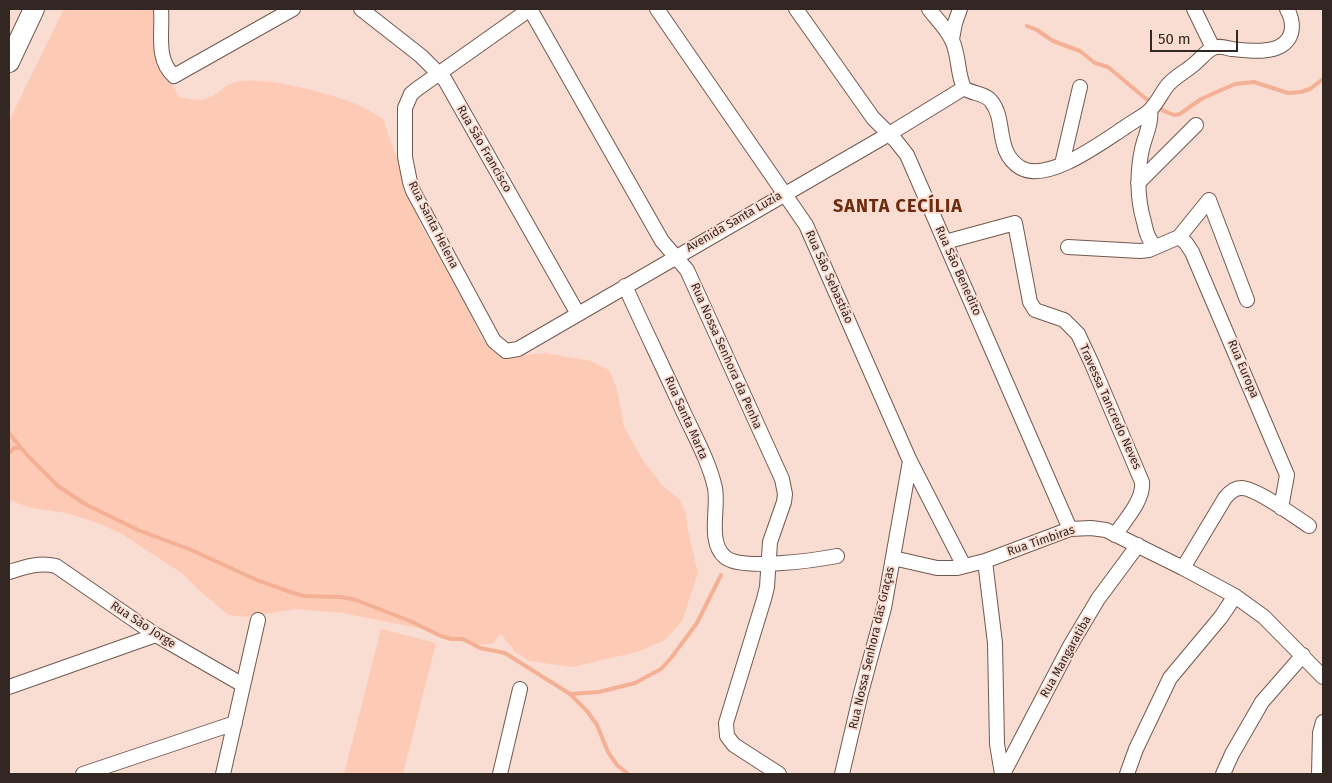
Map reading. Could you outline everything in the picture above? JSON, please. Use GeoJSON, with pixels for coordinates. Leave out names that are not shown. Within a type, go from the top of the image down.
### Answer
{"type":"FeatureCollection","features":[{"type":"Feature","properties":{"kind":"main road"},"geometry":{"type":"LineString","coordinates":[[9,62],[34,9]]}},
{"type":"Feature","properties":{"kind":"street"},"geometry":{"type":"LineString","coordinates":[[161,9],[162,58],[164,66],[174,76],[293,9]]}},
{"type":"Feature","properties":{"kind":"street","name":"Rua São Francisco"},"geometry":{"type":"LineString","coordinates":[[361,9],[421,56],[451,90],[578,314]]}},
{"type":"Feature","properties":{"kind":"street","name":"Rua Santa Helena"},"geometry":{"type":"LineString","coordinates":[[503,350],[494,341],[413,191],[405,157],[405,108],[411,94],[530,9]]}},
{"type":"Feature","properties":{"kind":"street","name":"Rua Nossa Senhora da Penha"},"geometry":{"type":"LineString","coordinates":[[530,9],[662,241],[687,270],[782,480],[785,494],[784,502],[770,542],[767,587],[726,723],[727,736],[736,747],[779,774]]}},
{"type":"Feature","properties":{"kind":"street","name":"Rua São Sebastião"},"geometry":{"type":"LineString","coordinates":[[657,9],[806,225],[910,461],[964,566]]}},
{"type":"Feature","properties":{"kind":"street","name":"Rua São Benedito"},"geometry":{"type":"LineString","coordinates":[[796,9],[873,118],[902,147],[907,155],[1070,529]]}},
{"type":"Feature","properties":{"kind":"street"},"geometry":{"type":"LineString","coordinates":[[929,9],[952,39]]}},
{"type":"Feature","properties":{"kind":"street"},"geometry":{"type":"LineString","coordinates":[[960,9],[952,39],[960,78],[964,88],[985,96],[992,101],[1002,131],[1005,149],[1017,165],[1032,171],[1062,164],[1090,150],[1150,110],[1171,81],[1213,48],[1263,50],[1283,45],[1290,36],[1292,23],[1288,9]]}},
{"type":"Feature","properties":{"kind":"street"},"geometry":{"type":"LineString","coordinates":[[1194,9],[1213,48]]}},
{"type":"Feature","properties":{"kind":"street"},"geometry":{"type":"LineString","coordinates":[[1062,164],[1080,86]]}},
{"type":"Feature","properties":{"kind":"street","name":"Avenida Santa Luzia"},"geometry":{"type":"LineString","coordinates":[[503,350],[512,351],[518,349],[784,193],[889,134],[964,88]]}},
{"type":"Feature","properties":{"kind":"street"},"geometry":{"type":"LineString","coordinates":[[1150,110],[1151,116],[1142,148],[1138,183],[1140,206],[1146,230],[1150,242],[1156,246]]}},
{"type":"Feature","properties":{"kind":"street"},"geometry":{"type":"LineString","coordinates":[[1138,183],[1196,125]]}},
{"type":"Feature","properties":{"kind":"street"},"geometry":{"type":"LineString","coordinates":[[1068,247],[1150,250],[1179,237],[1209,200],[1247,300]]}},
{"type":"Feature","properties":{"kind":"street","name":"Travessa Tancredo Neves"},"geometry":{"type":"LineString","coordinates":[[945,242],[1015,223],[1030,302],[1035,310],[1064,320],[1078,334],[1142,482],[1143,488],[1138,500],[1116,535]]}},
{"type":"Feature","properties":{"kind":"street","name":"Rua Europa"},"geometry":{"type":"LineString","coordinates":[[1179,237],[1192,252],[1287,475],[1281,508]]}},
{"type":"Feature","properties":{"kind":"street","name":"Rua Santa Marta"},"geometry":{"type":"LineString","coordinates":[[625,286],[699,445],[711,475],[717,501],[715,537],[719,550],[723,556],[735,561],[768,564]]}},
{"type":"Feature","properties":{"kind":"street","name":"Rua Nossa Senhora das Graças"},"geometry":{"type":"LineString","coordinates":[[842,774],[884,608],[910,461]]}},
{"type":"Feature","properties":{"kind":"street"},"geometry":{"type":"LineString","coordinates":[[1183,568],[1229,493],[1240,488],[1246,488],[1309,526]]}},
{"type":"Feature","properties":{"kind":"street","name":"Rua Timbiras"},"geometry":{"type":"LineString","coordinates":[[893,558],[936,568],[964,566],[985,561],[1070,529],[1091,528],[1106,530],[1235,596],[1258,612],[1303,654],[1323,677]]}},
{"type":"Feature","properties":{"kind":"street","name":"Rua Mangaratiba"},"geometry":{"type":"LineString","coordinates":[[1003,774],[1070,646],[1098,599],[1138,545]]}},
{"type":"Feature","properties":{"kind":"street"},"geometry":{"type":"LineString","coordinates":[[768,564],[808,561],[838,556]]}},
{"type":"Feature","properties":{"kind":"street"},"geometry":{"type":"LineString","coordinates":[[985,561],[995,643],[997,744],[1003,774]]}},
{"type":"Feature","properties":{"kind":"street","name":"Rua São Jorge"},"geometry":{"type":"LineString","coordinates":[[9,572],[30,565],[56,566],[156,635],[243,685]]}},
{"type":"Feature","properties":{"kind":"street"},"geometry":{"type":"LineString","coordinates":[[1127,774],[1136,749],[1170,678],[1222,618],[1235,596]]}},
{"type":"Feature","properties":{"kind":"street"},"geometry":{"type":"LineString","coordinates":[[223,774],[258,620]]}},
{"type":"Feature","properties":{"kind":"street"},"geometry":{"type":"LineString","coordinates":[[9,687],[156,635]]}},
{"type":"Feature","properties":{"kind":"street"},"geometry":{"type":"LineString","coordinates":[[1223,774],[1232,754],[1262,702],[1303,654]]}},
{"type":"Feature","properties":{"kind":"street"},"geometry":{"type":"LineString","coordinates":[[500,774],[520,689]]}},
{"type":"Feature","properties":{"kind":"street"},"geometry":{"type":"LineString","coordinates":[[1319,774],[1320,733],[1323,722]]}},
{"type":"Feature","properties":{"kind":"street"},"geometry":{"type":"LineString","coordinates":[[83,774],[235,723]]}},
{"type":"Feature","properties":{"kind":"shaded area"},"geometry":{"type":"Polygon","coordinates":[[[64,9],[155,9],[158,58],[179,97],[195,100],[204,99],[209,98],[230,84],[244,81],[260,81],[317,91],[363,107],[383,119],[421,226],[456,283],[481,337],[493,351],[502,357],[545,353],[591,361],[609,370],[617,389],[624,427],[643,460],[661,484],[679,499],[686,513],[688,531],[698,573],[682,621],[665,640],[637,652],[572,667],[529,661],[515,652],[501,634],[492,644],[474,645],[424,629],[342,613],[296,609],[246,617],[228,615],[183,574],[122,534],[98,523],[66,513],[31,508],[9,500],[9,121],[64,9]]]}},
{"type":"Feature","properties":{"kind":"shaded area"},"geometry":{"type":"Polygon","coordinates":[[[381,629],[436,643],[403,774],[344,774],[381,629]]]}},
{"type":"Feature","properties":{"kind":"waterway"},"geometry":{"type":"LineString","coordinates":[[1027,26],[1037,30],[1053,41],[1080,51],[1095,63],[1108,67],[1145,98],[1164,111],[1174,115],[1180,114],[1201,99],[1235,84],[1254,82],[1288,93],[1310,89],[1323,79]]}},
{"type":"Feature","properties":{"kind":"waterway"},"geometry":{"type":"LineString","coordinates":[[9,433],[27,455],[58,486],[85,504],[138,530],[189,549],[257,580],[293,593],[304,596],[341,597],[356,600],[410,621],[441,636],[451,639],[463,639],[480,648],[505,653],[570,694],[587,711],[597,725],[608,752],[617,765],[628,774]]}},
{"type":"Feature","properties":{"kind":"waterway"},"geometry":{"type":"LineString","coordinates":[[9,453],[14,448],[20,448]]}},
{"type":"Feature","properties":{"kind":"waterway"},"geometry":{"type":"LineString","coordinates":[[570,694],[599,692],[635,683],[661,669],[697,623],[721,575]]}},
{"type":"Feature","properties":{"kind":"district","name":"SANTA CECÍLIA"},"geometry":{"type":"Point","coordinates":[898,207]}}]}
